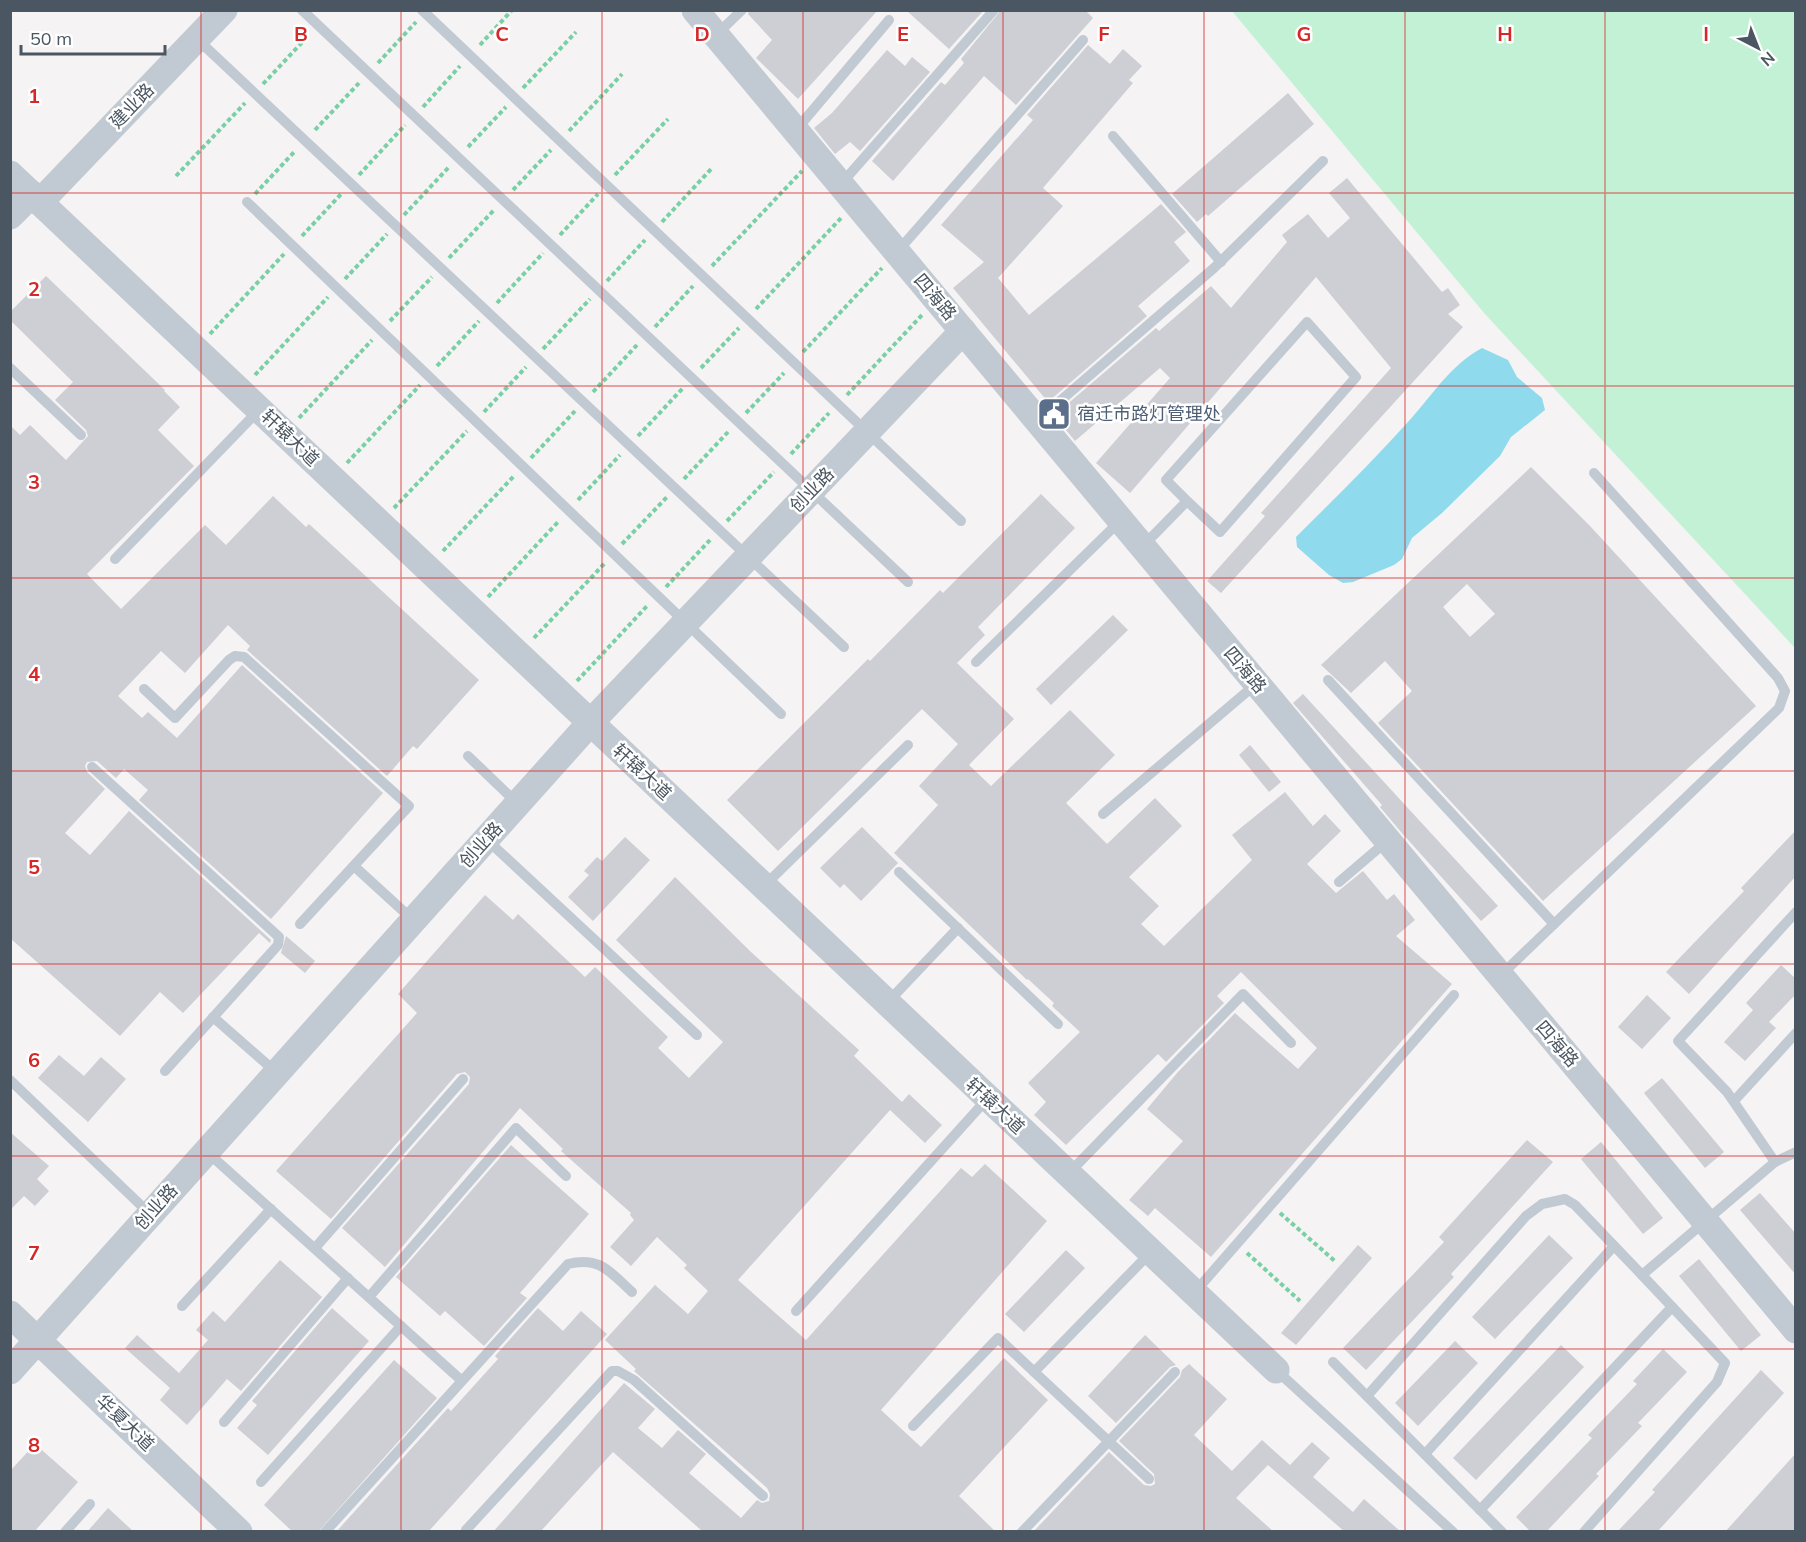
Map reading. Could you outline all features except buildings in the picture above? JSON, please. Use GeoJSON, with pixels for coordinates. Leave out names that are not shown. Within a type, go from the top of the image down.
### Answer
{"type":"FeatureCollection","features":[{"type":"Feature","properties":{"kind":"street","name":"建业路"},"geometry":{"type":"LineString","coordinates":[[10,216],[36,198],[224,10]]}},
{"type":"Feature","properties":{"kind":"street","name":"四海路"},"geometry":{"type":"LineString","coordinates":[[695,10],[1796,1330]]}},
{"type":"Feature","properties":{"kind":"street","name":"轩辕大道"},"geometry":{"type":"LineString","coordinates":[[10,174],[1276,1370]]}},
{"type":"Feature","properties":{"kind":"street","name":"创业路"},"geometry":{"type":"LineString","coordinates":[[10,1371],[590,723],[963,331]]}},
{"type":"Feature","properties":{"kind":"street","name":"华夏大道"},"geometry":{"type":"LineString","coordinates":[[10,1314],[239,1532]]}},
{"type":"Feature","properties":{"kind":"lane"},"geometry":{"type":"LineString","coordinates":[[302,10],[908,582]]}},
{"type":"Feature","properties":{"kind":"lane"},"geometry":{"type":"LineString","coordinates":[[716,35],[742,10]]}},
{"type":"Feature","properties":{"kind":"lane"},"geometry":{"type":"LineString","coordinates":[[848,193],[994,10]]}},
{"type":"Feature","properties":{"kind":"lane"},"geometry":{"type":"LineString","coordinates":[[423,12],[961,521]]}},
{"type":"Feature","properties":{"kind":"lane"},"geometry":{"type":"LineString","coordinates":[[796,130],[889,20]]}},
{"type":"Feature","properties":{"kind":"lane"},"geometry":{"type":"LineString","coordinates":[[197,39],[844,647]]}},
{"type":"Feature","properties":{"kind":"lane"},"geometry":{"type":"LineString","coordinates":[[897,252],[1083,40]]}},
{"type":"Feature","properties":{"kind":"lane"},"geometry":{"type":"LineString","coordinates":[[1113,136],[1221,262]]}},
{"type":"Feature","properties":{"kind":"lane"},"geometry":{"type":"LineString","coordinates":[[1038,420],[1221,262],[1323,161]]}},
{"type":"Feature","properties":{"kind":"lane"},"geometry":{"type":"LineString","coordinates":[[247,202],[781,714]]}},
{"type":"Feature","properties":{"kind":"lane"},"geometry":{"type":"LineString","coordinates":[[1307,322],[1356,377],[1220,532],[1187,501],[1166,480],[1307,322]]}},
{"type":"Feature","properties":{"kind":"lane"},"geometry":{"type":"LineString","coordinates":[[10,368],[81,435]]}},
{"type":"Feature","properties":{"kind":"lane"},"geometry":{"type":"LineString","coordinates":[[115,559],[259,410]]}},
{"type":"Feature","properties":{"kind":"lane"},"geometry":{"type":"LineString","coordinates":[[1500,976],[1779,708],[1785,691],[1778,678],[1594,473]]}},
{"type":"Feature","properties":{"kind":"lane"},"geometry":{"type":"LineString","coordinates":[[1142,547],[1187,501]]}},
{"type":"Feature","properties":{"kind":"lane"},"geometry":{"type":"LineString","coordinates":[[976,662],[1121,520]]}},
{"type":"Feature","properties":{"kind":"lane"},"geometry":{"type":"LineString","coordinates":[[144,689],[175,718],[228,660],[244,657],[409,806],[300,924]]}},
{"type":"Feature","properties":{"kind":"lane"},"geometry":{"type":"LineString","coordinates":[[1328,680],[1554,924]]}},
{"type":"Feature","properties":{"kind":"lane"},"geometry":{"type":"LineString","coordinates":[[1103,814],[1257,684]]}},
{"type":"Feature","properties":{"kind":"lane"},"geometry":{"type":"LineString","coordinates":[[763,887],[908,745]]}},
{"type":"Feature","properties":{"kind":"lane"},"geometry":{"type":"LineString","coordinates":[[468,756],[518,804]]}},
{"type":"Feature","properties":{"kind":"lane"},"geometry":{"type":"LineString","coordinates":[[92,767],[279,937],[278,945],[165,1071]]}},
{"type":"Feature","properties":{"kind":"lane"},"geometry":{"type":"LineString","coordinates":[[486,839],[697,1035]]}},
{"type":"Feature","properties":{"kind":"lane"},"geometry":{"type":"LineString","coordinates":[[1339,882],[1387,841]]}},
{"type":"Feature","properties":{"kind":"lane"},"geometry":{"type":"LineString","coordinates":[[354,866],[413,921]]}},
{"type":"Feature","properties":{"kind":"lane"},"geometry":{"type":"LineString","coordinates":[[899,872],[1058,1024]]}},
{"type":"Feature","properties":{"kind":"lane"},"geometry":{"type":"LineString","coordinates":[[1775,1162],[1734,1101],[1678,1041],[1796,912]]}},
{"type":"Feature","properties":{"kind":"lane"},"geometry":{"type":"LineString","coordinates":[[886,1004],[957,928]]}},
{"type":"Feature","properties":{"kind":"lane"},"geometry":{"type":"LineString","coordinates":[[1068,1175],[1243,994],[1291,1043]]}},
{"type":"Feature","properties":{"kind":"lane"},"geometry":{"type":"LineString","coordinates":[[1193,1293],[1454,995]]}},
{"type":"Feature","properties":{"kind":"lane"},"geometry":{"type":"LineString","coordinates":[[213,1017],[277,1073]]}},
{"type":"Feature","properties":{"kind":"lane"},"geometry":{"type":"LineString","coordinates":[[1734,1101],[1796,1033]]}},
{"type":"Feature","properties":{"kind":"lane"},"geometry":{"type":"LineString","coordinates":[[315,1248],[463,1079]]}},
{"type":"Feature","properties":{"kind":"lane"},"geometry":{"type":"LineString","coordinates":[[10,1080],[150,1214]]}},
{"type":"Feature","properties":{"kind":"lane"},"geometry":{"type":"LineString","coordinates":[[796,1311],[987,1099]]}},
{"type":"Feature","properties":{"kind":"lane"},"geometry":{"type":"LineString","coordinates":[[369,1297],[516,1128],[566,1176]]}},
{"type":"Feature","properties":{"kind":"lane"},"geometry":{"type":"LineString","coordinates":[[207,1151],[461,1380]]}},
{"type":"Feature","properties":{"kind":"lane"},"geometry":{"type":"LineString","coordinates":[[1642,1275],[1775,1162],[1796,1152]]}},
{"type":"Feature","properties":{"kind":"lane"},"geometry":{"type":"LineString","coordinates":[[1367,1395],[1526,1216],[1542,1204],[1565,1199],[1614,1246],[1725,1363],[1717,1383],[1584,1532]]}},
{"type":"Feature","properties":{"kind":"lane"},"geometry":{"type":"LineString","coordinates":[[182,1305],[271,1209]]}},
{"type":"Feature","properties":{"kind":"lane"},"geometry":{"type":"LineString","coordinates":[[1425,1454],[1614,1246]]}},
{"type":"Feature","properties":{"kind":"lane"},"geometry":{"type":"LineString","coordinates":[[1034,1372],[1150,1253]]}},
{"type":"Feature","properties":{"kind":"lane"},"geometry":{"type":"LineString","coordinates":[[325,1532],[568,1264],[588,1260],[597,1262],[632,1292]]}},
{"type":"Feature","properties":{"kind":"lane"},"geometry":{"type":"LineString","coordinates":[[224,1422],[348,1278]]}},
{"type":"Feature","properties":{"kind":"lane"},"geometry":{"type":"LineString","coordinates":[[1480,1510],[1672,1307]]}},
{"type":"Feature","properties":{"kind":"lane"},"geometry":{"type":"LineString","coordinates":[[261,1482],[401,1326]]}},
{"type":"Feature","properties":{"kind":"lane"},"geometry":{"type":"LineString","coordinates":[[913,1426],[998,1338],[1149,1479]]}},
{"type":"Feature","properties":{"kind":"lane"},"geometry":{"type":"LineString","coordinates":[[1334,1362],[1502,1532]]}},
{"type":"Feature","properties":{"kind":"lane"},"geometry":{"type":"LineString","coordinates":[[1276,1370],[1453,1532]]}},
{"type":"Feature","properties":{"kind":"lane"},"geometry":{"type":"LineString","coordinates":[[468,1532],[466,1530],[612,1371],[618,1371],[634,1380],[763,1496]]}},
{"type":"Feature","properties":{"kind":"lane"},"geometry":{"type":"LineString","coordinates":[[1022,1532],[1175,1372]]}},
{"type":"Feature","properties":{"kind":"lane"},"geometry":{"type":"LineString","coordinates":[[65,1532],[90,1504]]}},
{"type":"Feature","properties":{"kind":"path"},"geometry":{"type":"LineString","coordinates":[[247,202],[423,12]]}},
{"type":"Feature","properties":{"kind":"path"},"geometry":{"type":"LineString","coordinates":[[240,391],[576,32]]}},
{"type":"Feature","properties":{"kind":"path"},"geometry":{"type":"LineString","coordinates":[[285,434],[622,74]]}},
{"type":"Feature","properties":{"kind":"path"},"geometry":{"type":"LineString","coordinates":[[332,479],[668,119]]}},
{"type":"Feature","properties":{"kind":"path"},"geometry":{"type":"LineString","coordinates":[[427,568],[817,155]]}},
{"type":"Feature","properties":{"kind":"path"},"geometry":{"type":"LineString","coordinates":[[473,613],[748,319],[848,193]]}},
{"type":"Feature","properties":{"kind":"path"},"geometry":{"type":"LineString","coordinates":[[518,655],[897,252]]}},
{"type":"Feature","properties":{"kind":"path"},"geometry":{"type":"LineString","coordinates":[[562,697],[937,299]]}},
{"type":"Feature","properties":{"kind":"path"},"geometry":{"type":"LineString","coordinates":[[1271,1204],[1336,1262]]}},
{"type":"Feature","properties":{"kind":"path"},"geometry":{"type":"LineString","coordinates":[[1236,1244],[1300,1301]]}},
{"type":"Feature","properties":{"kind":"green space"},"geometry":{"type":"Polygon","coordinates":[[[1232,11],[1795,11],[1795,648],[1485,314],[1232,11]]]}},
{"type":"Feature","properties":{"kind":"water"},"geometry":{"type":"Polygon","coordinates":[[[1482,348],[1508,360],[1517,377],[1542,398],[1545,410],[1511,437],[1500,456],[1442,513],[1412,538],[1402,559],[1394,565],[1353,582],[1343,583],[1329,575],[1297,547],[1296,537],[1394,437],[1450,372],[1482,348]]]}},
{"type":"Feature","properties":{"kind":"place","name":"宿迁市路灯管理处"},"geometry":{"type":"Point","coordinates":[1054,414]}}]}
